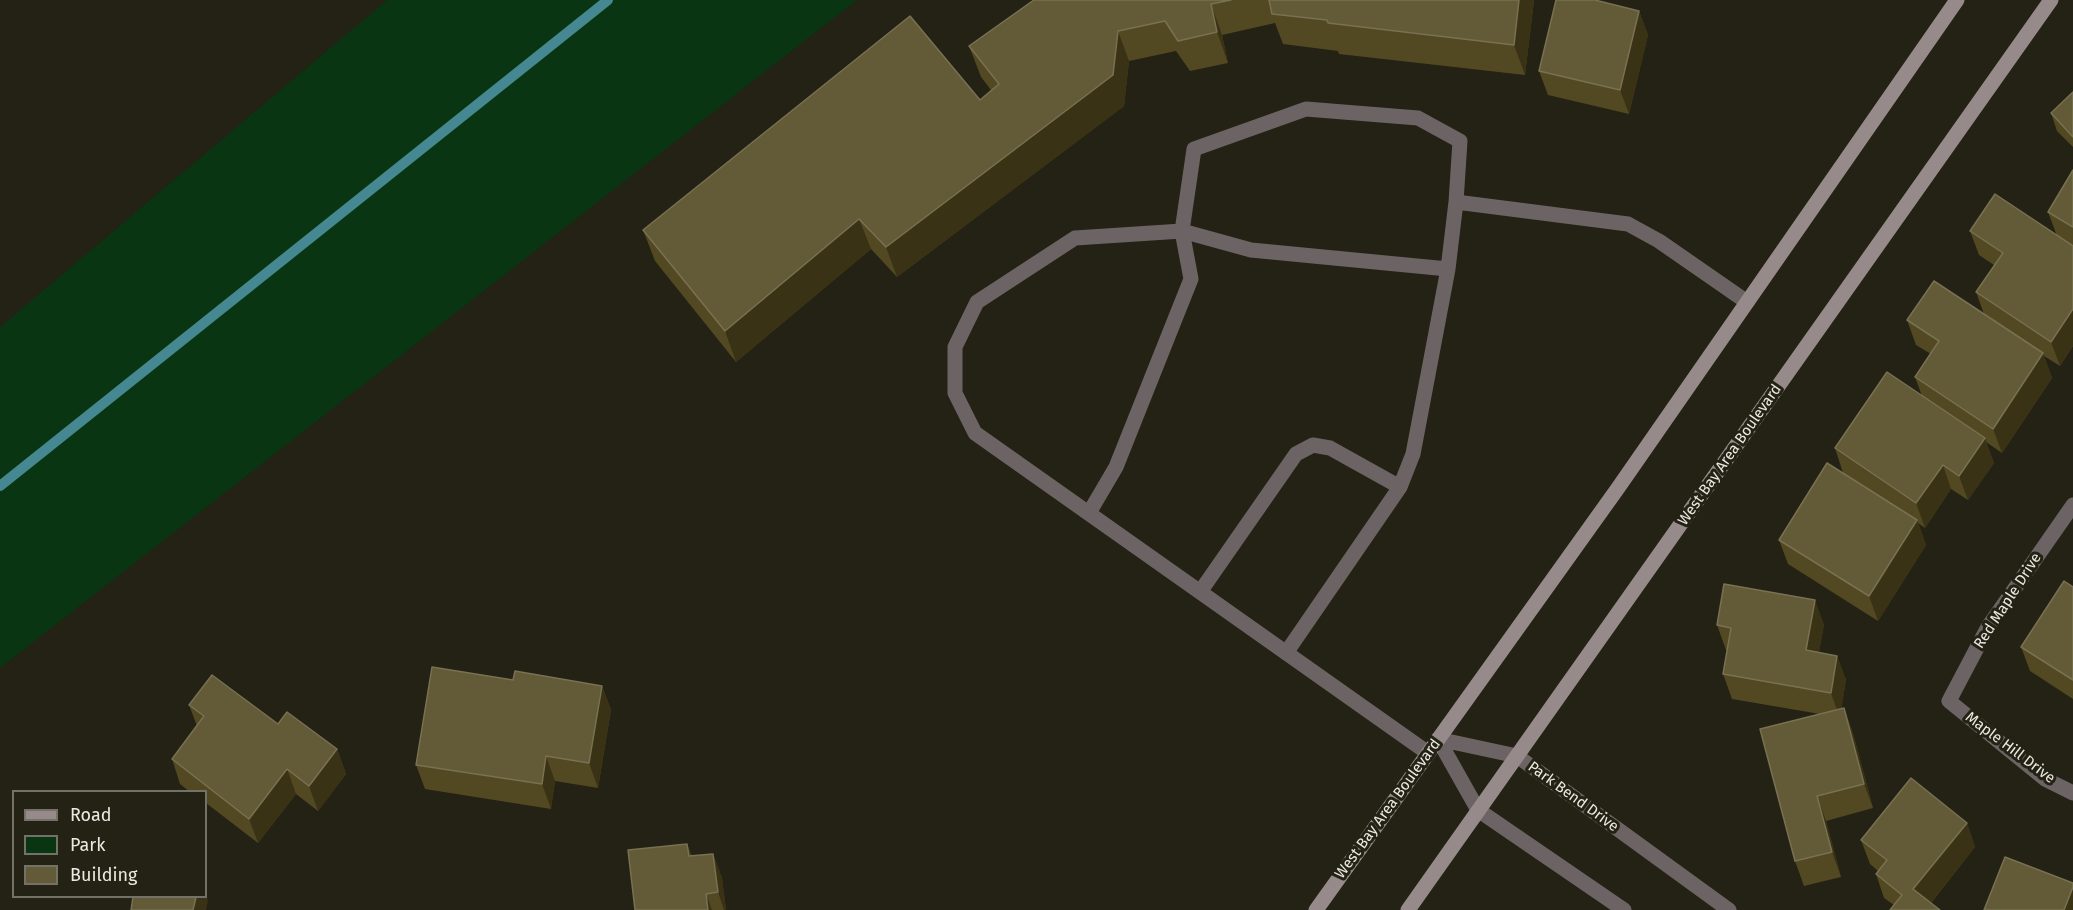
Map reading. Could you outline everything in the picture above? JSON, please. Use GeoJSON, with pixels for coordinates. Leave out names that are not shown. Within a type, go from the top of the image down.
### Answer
{"type":"FeatureCollection","features":[{"type":"Feature","properties":{"kind":"main road","name":"West Bay Area Boulevard"},"geometry":{"type":"LineString","coordinates":[[1316,910],[1618,488],[1957,0]]}},
{"type":"Feature","properties":{"kind":"main road","name":"West Bay Area Boulevard"},"geometry":{"type":"LineString","coordinates":[[1408,910],[2051,0]]}},
{"type":"Feature","properties":{"kind":"street"},"geometry":{"type":"LineString","coordinates":[[1089,513],[1116,467],[1191,279],[1182,231],[1194,149],[1306,110],[1418,118],[1460,141],[1448,269],[1413,454],[1400,487],[1286,653]]}},
{"type":"Feature","properties":{"kind":"street"},"geometry":{"type":"LineString","coordinates":[[1456,202],[1628,224],[1659,241],[1747,302]]}},
{"type":"Feature","properties":{"kind":"street"},"geometry":{"type":"LineString","coordinates":[[1428,753],[975,433],[956,393],[955,347],[977,302],[1076,238],[1182,231],[1251,250],[1448,269]]}},
{"type":"Feature","properties":{"kind":"street"},"geometry":{"type":"LineString","coordinates":[[1200,592],[1296,454],[1312,445],[1330,448],[1400,487]]}},
{"type":"Feature","properties":{"kind":"street","name":"Red Maple Drive"},"geometry":{"type":"LineString","coordinates":[[1949,701],[1988,627],[2073,505]]}},
{"type":"Feature","properties":{"kind":"street","name":"Maple Hill Drive"},"geometry":{"type":"LineString","coordinates":[[1949,701],[2045,779],[2073,793]]}},
{"type":"Feature","properties":{"kind":"street"},"geometry":{"type":"LineString","coordinates":[[1438,739],[1478,810],[1624,910]]}},
{"type":"Feature","properties":{"kind":"street","name":"Park Bend Drive"},"geometry":{"type":"LineString","coordinates":[[1438,739],[1517,756],[1729,910]]}},
{"type":"Feature","properties":{"kind":"green space"},"geometry":{"type":"Polygon","coordinates":[[[387,0],[857,0],[0,668],[0,327],[387,0]]]}},
{"type":"Feature","properties":{"kind":"building"},"geometry":{"type":"Polygon","coordinates":[[[1034,0],[1231,0],[1211,4],[1217,32],[1178,41],[1165,21],[1118,31],[1113,75],[886,247],[859,219],[725,331],[643,230],[910,16],[980,100],[999,84],[969,46],[1034,0]]]}},
{"type":"Feature","properties":{"kind":"building"},"geometry":{"type":"Polygon","coordinates":[[[1269,0],[1519,0],[1514,45],[1328,23],[1327,20],[1272,14],[1269,0]]]}},
{"type":"Feature","properties":{"kind":"building"},"geometry":{"type":"Polygon","coordinates":[[[1556,0],[1595,0],[1639,11],[1620,90],[1539,71],[1556,0]]]}},
{"type":"Feature","properties":{"kind":"building"},"geometry":{"type":"Polygon","coordinates":[[[2073,92],[2073,137],[2051,113],[2073,92]]]}},
{"type":"Feature","properties":{"kind":"building"},"geometry":{"type":"Polygon","coordinates":[[[2073,170],[2073,227],[2048,212],[2073,170]]]}},
{"type":"Feature","properties":{"kind":"building"},"geometry":{"type":"Polygon","coordinates":[[[1995,194],[2073,246],[2073,309],[2051,342],[1976,292],[2003,253],[1970,231],[1995,194]]]}},
{"type":"Feature","properties":{"kind":"building"},"geometry":{"type":"Polygon","coordinates":[[[1934,281],[2043,353],[1993,429],[1915,377],[1939,341],[1907,320],[1934,281]]]}},
{"type":"Feature","properties":{"kind":"building"},"geometry":{"type":"Polygon","coordinates":[[[1887,372],[1985,438],[1959,476],[1943,465],[1916,503],[1835,448],[1887,372]]]}},
{"type":"Feature","properties":{"kind":"building"},"geometry":{"type":"Polygon","coordinates":[[[1827,463],[1917,520],[1869,596],[1779,540],[1827,463]]]}},
{"type":"Feature","properties":{"kind":"building"},"geometry":{"type":"Polygon","coordinates":[[[2064,581],[2073,587],[2073,680],[2021,647],[2064,581]]]}},
{"type":"Feature","properties":{"kind":"building"},"geometry":{"type":"Polygon","coordinates":[[[1724,584],[1815,600],[1806,650],[1837,656],[1831,693],[1723,674],[1731,628],[1717,625],[1724,584]]]}},
{"type":"Feature","properties":{"kind":"building"},"geometry":{"type":"Polygon","coordinates":[[[432,667],[513,680],[515,671],[602,686],[589,763],[546,756],[542,784],[416,765],[432,667]]]}},
{"type":"Feature","properties":{"kind":"building"},"geometry":{"type":"Polygon","coordinates":[[[212,675],[278,724],[287,712],[337,749],[309,786],[287,769],[249,819],[172,759],[204,716],[189,705],[212,675]]]}},
{"type":"Feature","properties":{"kind":"building"},"geometry":{"type":"Polygon","coordinates":[[[1844,708],[1864,784],[1817,796],[1832,852],[1795,861],[1760,729],[1844,708]]]}},
{"type":"Feature","properties":{"kind":"building"},"geometry":{"type":"Polygon","coordinates":[[[1911,778],[1967,823],[1913,889],[1940,910],[1890,910],[1902,895],[1876,874],[1887,860],[1861,840],[1911,778]]]}},
{"type":"Feature","properties":{"kind":"building"},"geometry":{"type":"Polygon","coordinates":[[[687,844],[689,856],[713,854],[718,892],[706,894],[708,910],[635,910],[628,850],[687,844]]]}},
{"type":"Feature","properties":{"kind":"building"},"geometry":{"type":"Polygon","coordinates":[[[2005,857],[2073,883],[2064,910],[1984,910],[2005,857]]]}},
{"type":"Feature","properties":{"kind":"building"},"geometry":{"type":"Polygon","coordinates":[[[133,898],[196,898],[193,910],[131,910],[133,898]]]}},
{"type":"Feature","properties":{"kind":"waterway"},"geometry":{"type":"LineString","coordinates":[[0,486],[608,0]]}}]}
